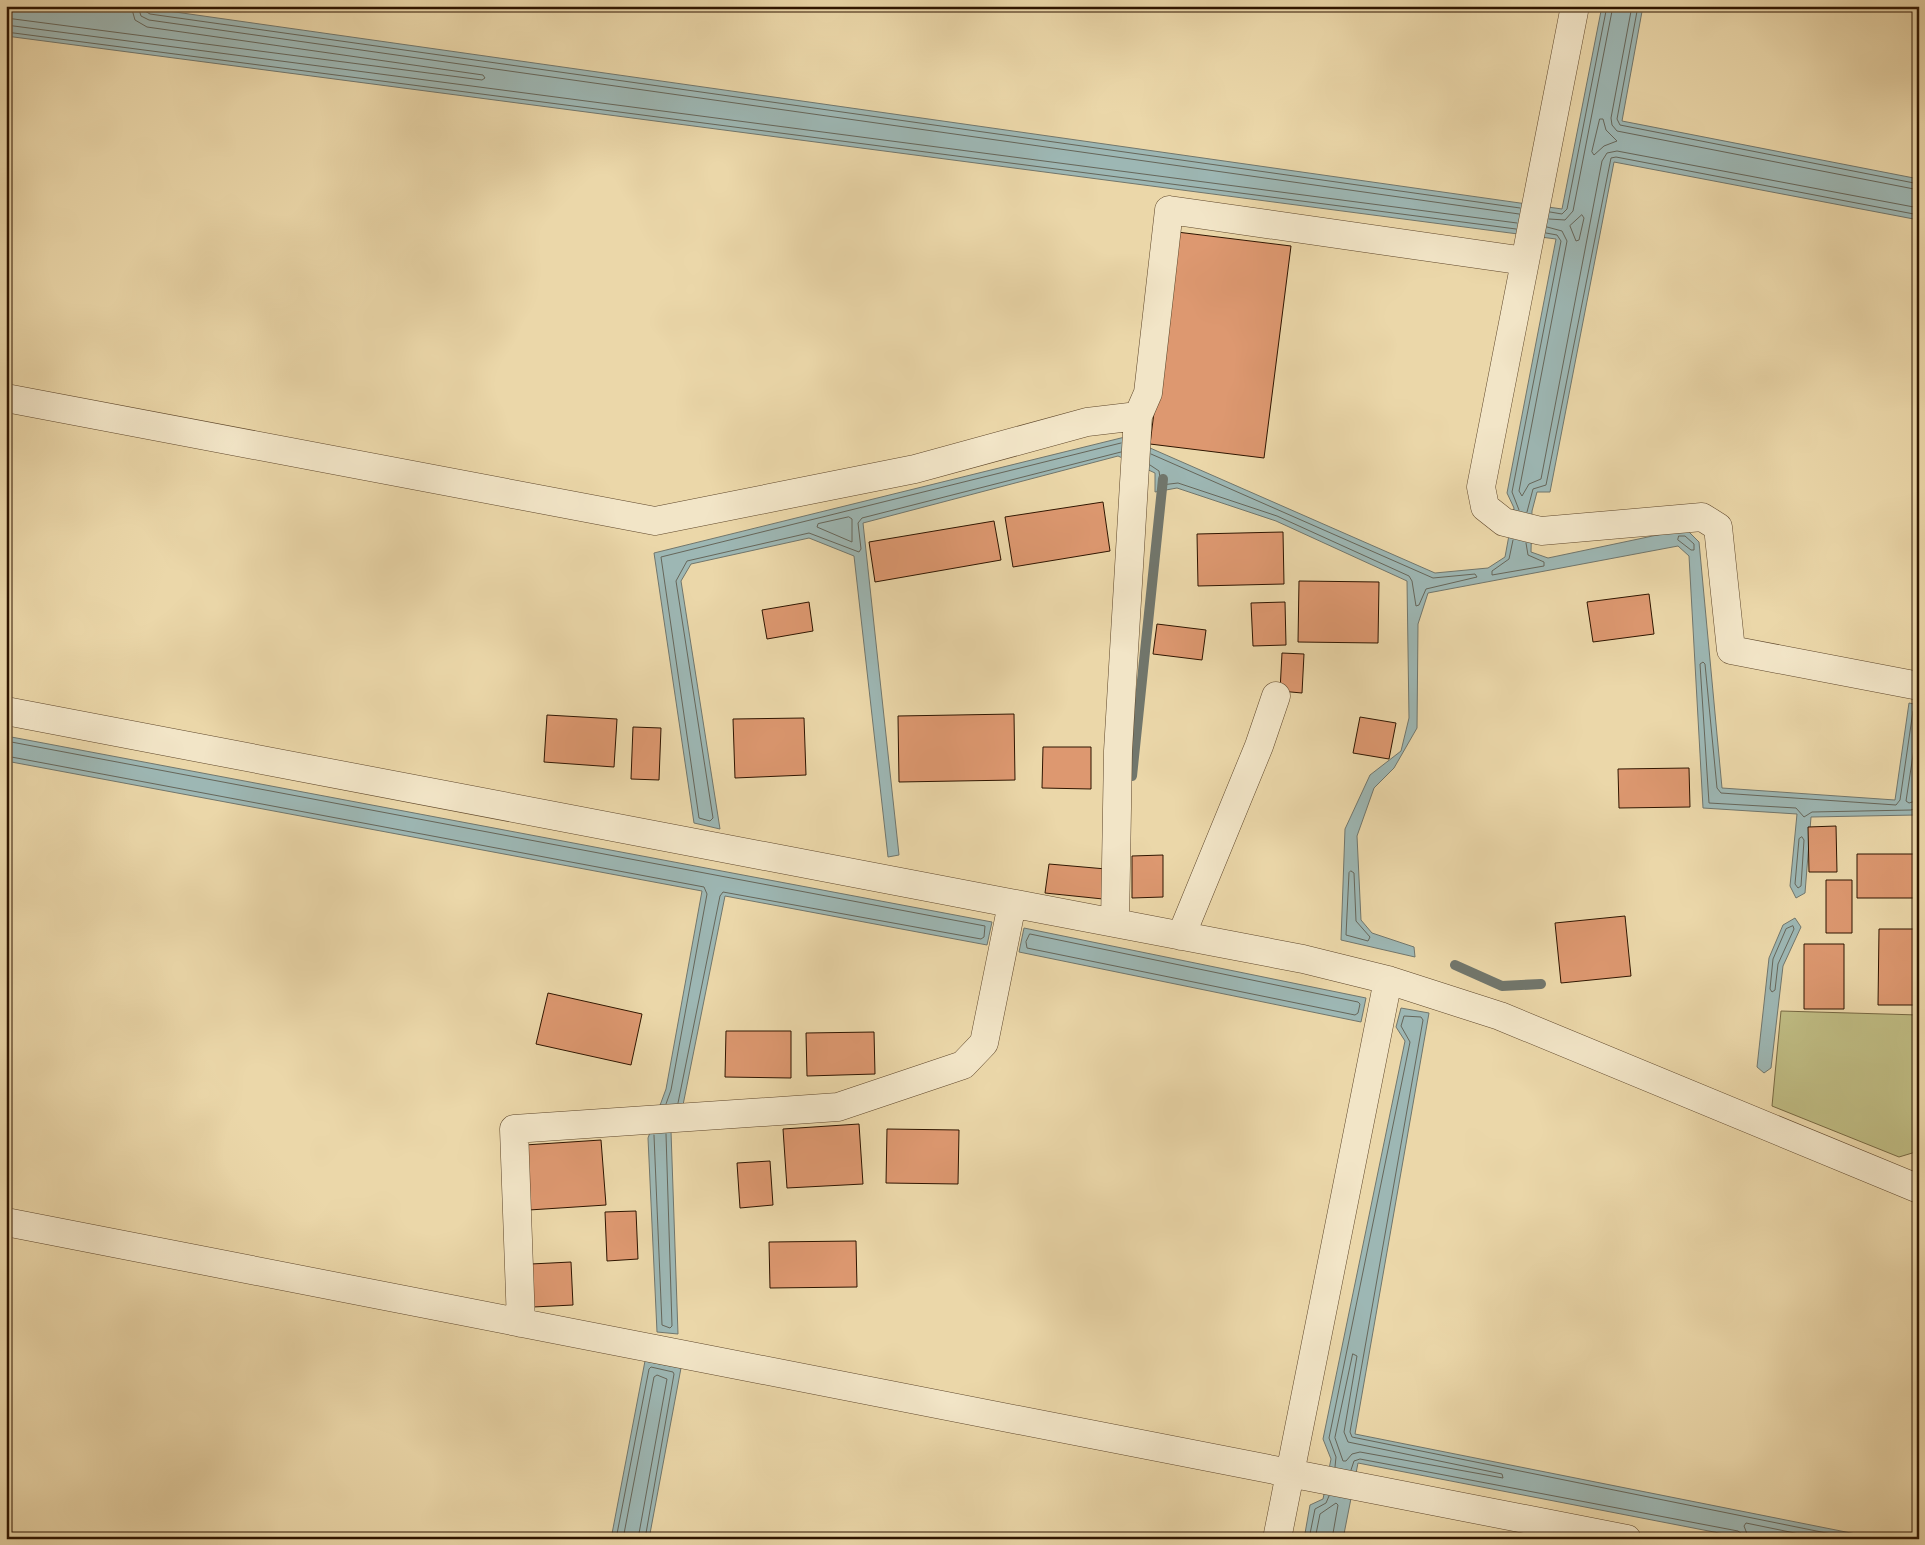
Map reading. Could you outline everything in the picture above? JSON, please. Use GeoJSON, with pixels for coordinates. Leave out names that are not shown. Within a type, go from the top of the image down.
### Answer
{"type":"FeatureCollection","features":[{"type":"Feature","properties":{"kind":"street"},"geometry":{"type":"LineString","coordinates":[[1575,6],[1481,487],[1485,507],[1504,522],[1541,530],[1702,517],[1718,527],[1731,650],[1919,686]]}},
{"type":"Feature","properties":{"kind":"street"},"geometry":{"type":"LineString","coordinates":[[1115,923],[1118,751],[1138,416],[1148,393],[1169,210],[1527,252]]}},
{"type":"Feature","properties":{"kind":"street"},"geometry":{"type":"LineString","coordinates":[[6,398],[655,521],[915,470],[1086,422],[1138,416]]}},
{"type":"Feature","properties":{"kind":"street"},"geometry":{"type":"LineString","coordinates":[[1181,936],[1259,746],[1276,696]]}},
{"type":"Feature","properties":{"kind":"street"},"geometry":{"type":"LineString","coordinates":[[6,711],[1303,959],[1388,980],[1500,1016],[1919,1189]]}},
{"type":"Feature","properties":{"kind":"street"},"geometry":{"type":"LineString","coordinates":[[521,1323],[514,1129],[838,1107],[963,1065],[984,1042],[1012,904]]}},
{"type":"Feature","properties":{"kind":"street"},"geometry":{"type":"LineString","coordinates":[[1277,1539],[1388,980]]}},
{"type":"Feature","properties":{"kind":"street"},"geometry":{"type":"LineString","coordinates":[[6,1222],[1628,1539]]}},
{"type":"Feature","properties":{"kind":"shaded area"},"geometry":{"type":"Polygon","coordinates":[[[1781,1011],[1919,1015],[1919,1151],[1899,1157],[1772,1106],[1781,1011]]]}},
{"type":"Feature","properties":{"kind":"water"},"geometry":{"type":"Polygon","coordinates":[[[6,6],[133,6],[1562,209],[1602,6],[1643,6],[1622,121],[1919,179],[1919,220],[1614,162],[1550,492],[1537,492],[1532,511],[1531,552],[1548,558],[1686,529],[1699,542],[1722,788],[1895,800],[1909,703],[1919,705],[1919,791],[1916,815],[1811,817],[1805,893],[1796,898],[1790,886],[1797,814],[1703,808],[1689,556],[1678,546],[1428,593],[1418,624],[1417,728],[1394,768],[1374,788],[1357,836],[1361,920],[1372,933],[1414,947],[1415,957],[1341,940],[1345,829],[1370,775],[1401,751],[1409,718],[1407,581],[1276,521],[1177,488],[1155,492],[1155,473],[1118,456],[863,523],[899,855],[888,857],[854,556],[809,538],[691,564],[681,581],[720,829],[694,823],[654,553],[1125,437],[1435,573],[1488,568],[1505,557],[1514,508],[1507,493],[1556,239],[6,36],[6,6]]]}},
{"type":"Feature","properties":{"kind":"water"},"geometry":{"type":"Polygon","coordinates":[[[6,736],[992,922],[987,945],[725,896],[683,1105],[671,1131],[678,1334],[657,1332],[648,1138],[666,1089],[702,891],[6,761],[6,736]]]}},
{"type":"Feature","properties":{"kind":"water"},"geometry":{"type":"Polygon","coordinates":[[[1795,918],[1801,927],[1783,966],[1771,1068],[1764,1073],[1757,1067],[1769,958],[1783,925],[1795,918]]]}},
{"type":"Feature","properties":{"kind":"water"},"geometry":{"type":"Polygon","coordinates":[[[1024,928],[1366,998],[1361,1022],[1019,952],[1024,928]]]}},
{"type":"Feature","properties":{"kind":"water"},"geometry":{"type":"Polygon","coordinates":[[[1401,1008],[1429,1013],[1355,1434],[1881,1539],[1750,1539],[1358,1463],[1343,1539],[1304,1539],[1310,1505],[1323,1499],[1331,1459],[1323,1439],[1405,1041],[1396,1027],[1401,1008]]]}},
{"type":"Feature","properties":{"kind":"water"},"geometry":{"type":"Polygon","coordinates":[[[645,1361],[681,1368],[649,1539],[611,1539],[645,1361]]]}},
{"type":"Feature","properties":{"kind":"building"},"geometry":{"type":"Polygon","coordinates":[[[1177,232],[1291,246],[1264,458],[1150,444],[1177,232]]]}},
{"type":"Feature","properties":{"kind":"building"},"geometry":{"type":"Polygon","coordinates":[[[1103,502],[1110,551],[1013,567],[1005,517],[1103,502]]]}},
{"type":"Feature","properties":{"kind":"building"},"geometry":{"type":"Polygon","coordinates":[[[994,521],[1001,560],[875,582],[869,542],[994,521]]]}},
{"type":"Feature","properties":{"kind":"building"},"geometry":{"type":"Polygon","coordinates":[[[1283,532],[1284,584],[1198,586],[1197,534],[1283,532]]]}},
{"type":"Feature","properties":{"kind":"building"},"geometry":{"type":"Polygon","coordinates":[[[1299,581],[1379,582],[1378,643],[1298,642],[1299,581]]]}},
{"type":"Feature","properties":{"kind":"building"},"geometry":{"type":"Polygon","coordinates":[[[1649,594],[1654,634],[1593,642],[1587,602],[1649,594]]]}},
{"type":"Feature","properties":{"kind":"building"},"geometry":{"type":"Polygon","coordinates":[[[809,602],[813,631],[767,639],[762,610],[809,602]]]}},
{"type":"Feature","properties":{"kind":"building"},"geometry":{"type":"Polygon","coordinates":[[[1285,602],[1286,645],[1253,646],[1251,603],[1285,602]]]}},
{"type":"Feature","properties":{"kind":"building"},"geometry":{"type":"Polygon","coordinates":[[[1157,624],[1206,630],[1202,660],[1153,654],[1157,624]]]}},
{"type":"Feature","properties":{"kind":"building"},"geometry":{"type":"Polygon","coordinates":[[[1282,653],[1304,654],[1302,693],[1280,691],[1282,653]]]}},
{"type":"Feature","properties":{"kind":"building"},"geometry":{"type":"Polygon","coordinates":[[[1014,714],[1015,780],[899,782],[898,716],[1014,714]]]}},
{"type":"Feature","properties":{"kind":"building"},"geometry":{"type":"Polygon","coordinates":[[[547,715],[617,719],[614,767],[544,762],[547,715]]]}},
{"type":"Feature","properties":{"kind":"building"},"geometry":{"type":"Polygon","coordinates":[[[1360,717],[1396,723],[1389,759],[1353,753],[1360,717]]]}},
{"type":"Feature","properties":{"kind":"building"},"geometry":{"type":"Polygon","coordinates":[[[804,718],[806,775],[735,778],[733,719],[804,718]]]}},
{"type":"Feature","properties":{"kind":"building"},"geometry":{"type":"Polygon","coordinates":[[[633,727],[661,728],[659,780],[631,779],[633,727]]]}},
{"type":"Feature","properties":{"kind":"building"},"geometry":{"type":"Polygon","coordinates":[[[1043,747],[1091,747],[1091,789],[1042,788],[1043,747]]]}},
{"type":"Feature","properties":{"kind":"building"},"geometry":{"type":"Polygon","coordinates":[[[1689,768],[1690,807],[1619,808],[1618,769],[1689,768]]]}},
{"type":"Feature","properties":{"kind":"building"},"geometry":{"type":"Polygon","coordinates":[[[1836,826],[1837,872],[1809,872],[1808,827],[1836,826]]]}},
{"type":"Feature","properties":{"kind":"building"},"geometry":{"type":"Polygon","coordinates":[[[1857,854],[1919,854],[1919,898],[1857,898],[1857,854]]]}},
{"type":"Feature","properties":{"kind":"building"},"geometry":{"type":"Polygon","coordinates":[[[1163,855],[1163,897],[1132,898],[1132,856],[1163,855]]]}},
{"type":"Feature","properties":{"kind":"building"},"geometry":{"type":"Polygon","coordinates":[[[1049,864],[1106,869],[1103,899],[1045,893],[1049,864]]]}},
{"type":"Feature","properties":{"kind":"building"},"geometry":{"type":"Polygon","coordinates":[[[1826,880],[1852,880],[1852,933],[1826,933],[1826,880]]]}},
{"type":"Feature","properties":{"kind":"building"},"geometry":{"type":"Polygon","coordinates":[[[1625,916],[1631,976],[1561,983],[1555,923],[1625,916]]]}},
{"type":"Feature","properties":{"kind":"building"},"geometry":{"type":"Polygon","coordinates":[[[1879,929],[1919,929],[1919,1005],[1878,1005],[1879,929]]]}},
{"type":"Feature","properties":{"kind":"building"},"geometry":{"type":"Polygon","coordinates":[[[1804,944],[1844,944],[1844,1009],[1804,1009],[1804,944]]]}},
{"type":"Feature","properties":{"kind":"building"},"geometry":{"type":"Polygon","coordinates":[[[548,993],[642,1014],[631,1065],[536,1044],[548,993]]]}},
{"type":"Feature","properties":{"kind":"building"},"geometry":{"type":"Polygon","coordinates":[[[726,1031],[791,1031],[791,1078],[725,1077],[726,1031]]]}},
{"type":"Feature","properties":{"kind":"building"},"geometry":{"type":"Polygon","coordinates":[[[874,1032],[875,1074],[807,1076],[806,1033],[874,1032]]]}},
{"type":"Feature","properties":{"kind":"building"},"geometry":{"type":"Polygon","coordinates":[[[859,1124],[863,1184],[787,1188],[783,1129],[859,1124]]]}},
{"type":"Feature","properties":{"kind":"building"},"geometry":{"type":"Polygon","coordinates":[[[887,1129],[959,1130],[958,1184],[886,1183],[887,1129]]]}},
{"type":"Feature","properties":{"kind":"building"},"geometry":{"type":"Polygon","coordinates":[[[601,1140],[606,1205],[529,1210],[525,1145],[601,1140]]]}},
{"type":"Feature","properties":{"kind":"building"},"geometry":{"type":"Polygon","coordinates":[[[770,1161],[773,1205],[740,1208],[737,1163],[770,1161]]]}},
{"type":"Feature","properties":{"kind":"building"},"geometry":{"type":"Polygon","coordinates":[[[636,1211],[638,1259],[607,1261],[605,1212],[636,1211]]]}},
{"type":"Feature","properties":{"kind":"building"},"geometry":{"type":"Polygon","coordinates":[[[856,1241],[857,1287],[770,1288],[769,1242],[856,1241]]]}},
{"type":"Feature","properties":{"kind":"building"},"geometry":{"type":"Polygon","coordinates":[[[571,1262],[573,1305],[533,1307],[531,1264],[571,1262]]]}},
{"type":"Feature","properties":{"kind":"waterway"},"geometry":{"type":"LineString","coordinates":[[1132,776],[1163,479]]}},
{"type":"Feature","properties":{"kind":"waterway"},"geometry":{"type":"LineString","coordinates":[[1455,965],[1502,986],[1541,984]]}}]}
